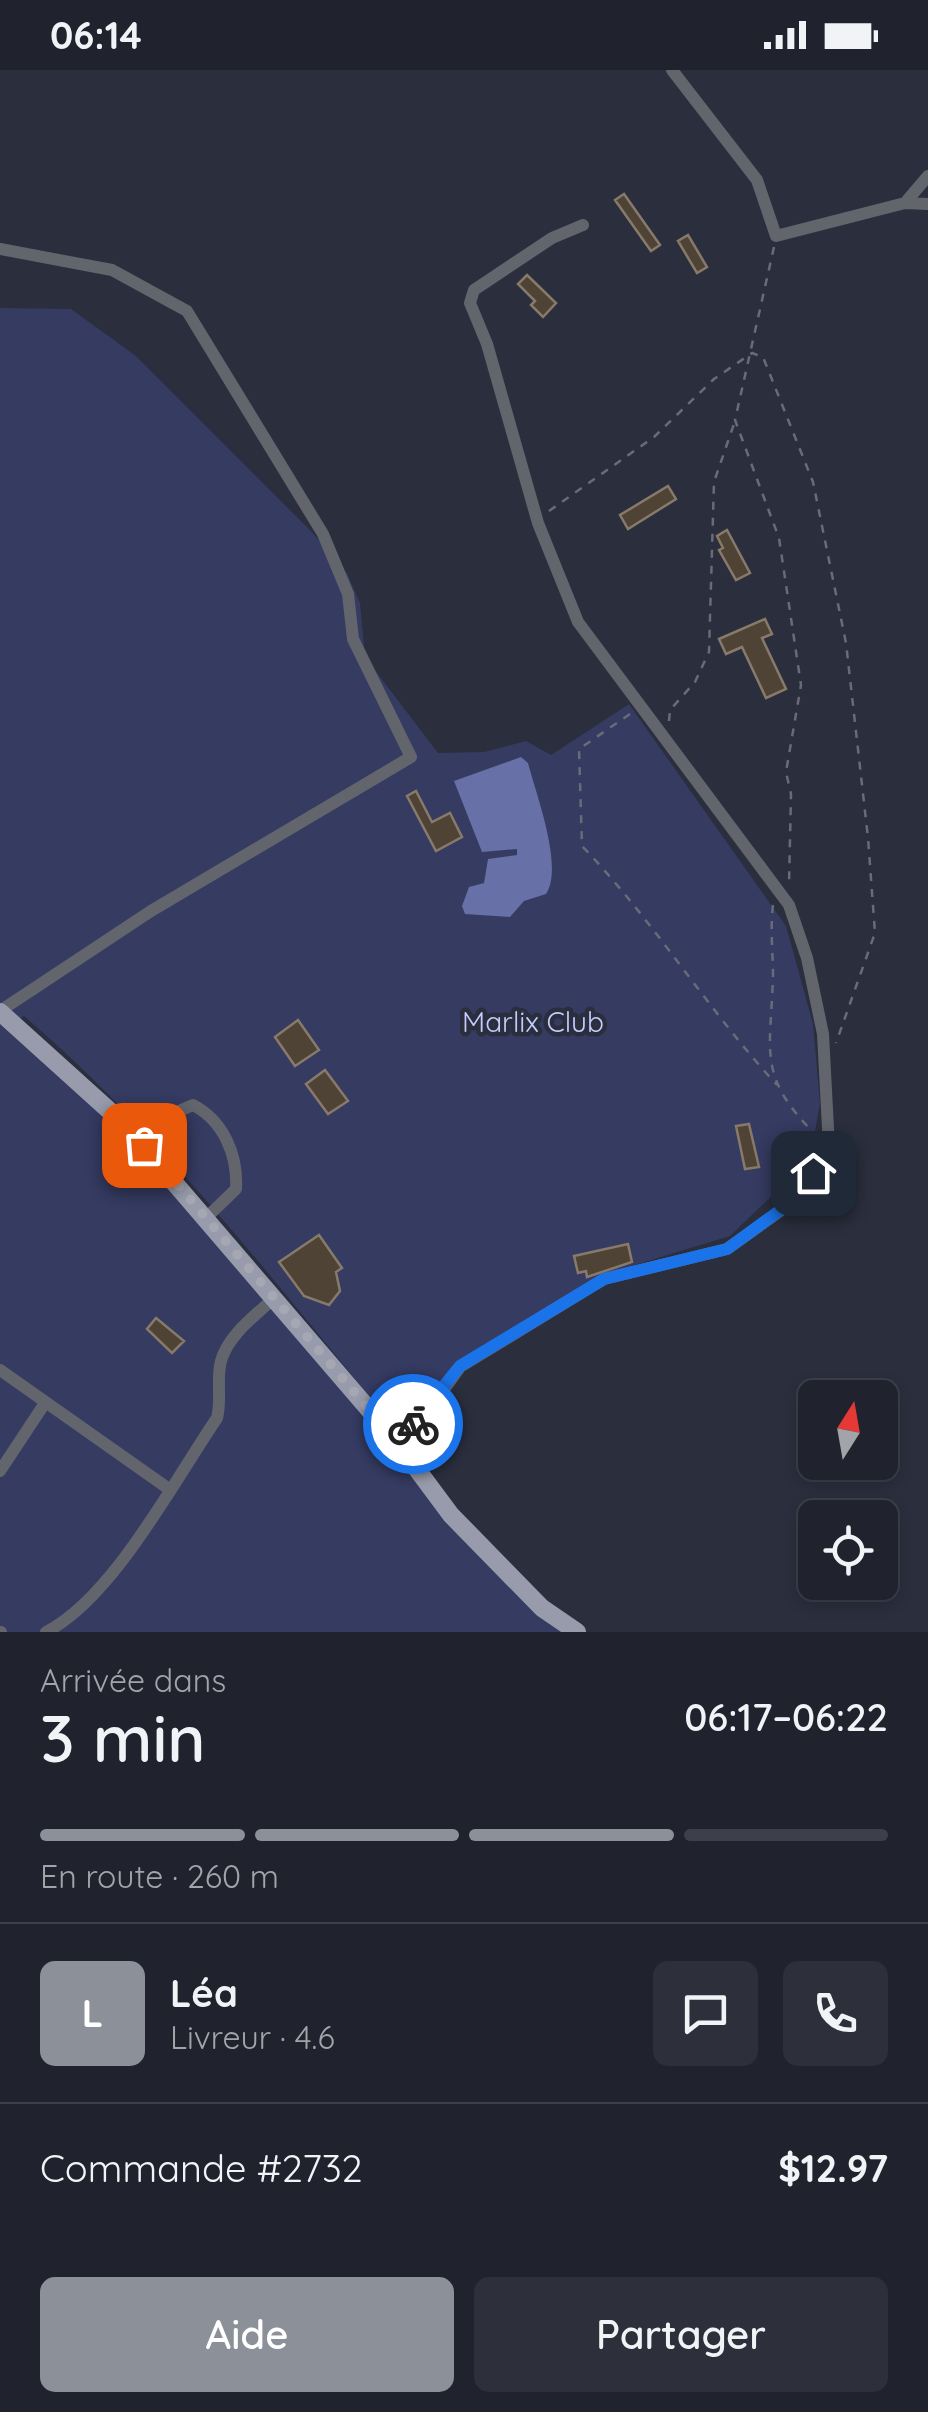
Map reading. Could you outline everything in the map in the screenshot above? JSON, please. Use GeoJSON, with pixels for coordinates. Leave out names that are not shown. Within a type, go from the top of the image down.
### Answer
{"type":"FeatureCollection","features":[{"type":"Feature","properties":{"kind":"main road"},"geometry":{"type":"LineString","coordinates":[[0,1012],[93,1091],[396,1441],[452,1515],[542,1608],[577,1632]]}},
{"type":"Feature","properties":{"kind":"street"},"geometry":{"type":"LineString","coordinates":[[672,70],[757,180],[776,236],[905,203],[928,204]]}},
{"type":"Feature","properties":{"kind":"street"},"geometry":{"type":"LineString","coordinates":[[905,203],[928,176]]}},
{"type":"Feature","properties":{"kind":"street"},"geometry":{"type":"LineString","coordinates":[[396,1441],[430,1409],[460,1366],[604,1279],[727,1249],[797,1198],[829,1148],[823,1034],[807,958],[788,906],[578,622],[538,523],[488,344],[470,303],[474,290],[552,238],[583,226]]}},
{"type":"Feature","properties":{"kind":"street"},"geometry":{"type":"LineString","coordinates":[[0,249],[112,270],[187,311],[323,534],[348,594],[353,639],[411,757],[151,911],[0,1012]]}},
{"type":"Feature","properties":{"kind":"street"},"geometry":{"type":"LineString","coordinates":[[179,1111],[193,1105],[202,1110],[238,1162],[236,1189],[206,1218]]}},
{"type":"Feature","properties":{"kind":"street"},"geometry":{"type":"LineString","coordinates":[[46,1632],[71,1620],[108,1580],[217,1418],[222,1397],[220,1362],[233,1338],[274,1298]]}},
{"type":"Feature","properties":{"kind":"street"},"geometry":{"type":"LineString","coordinates":[[0,1370],[169,1488]]}},
{"type":"Feature","properties":{"kind":"street"},"geometry":{"type":"LineString","coordinates":[[0,1471],[46,1402]]}},
{"type":"Feature","properties":{"kind":"path"},"geometry":{"type":"LineString","coordinates":[[666,743],[670,710],[695,682],[709,652],[714,482],[736,420],[776,236]]}},
{"type":"Feature","properties":{"kind":"path"},"geometry":{"type":"LineString","coordinates":[[538,523],[557,502],[654,438],[714,379],[752,353]]}},
{"type":"Feature","properties":{"kind":"path"},"geometry":{"type":"LineString","coordinates":[[752,353],[763,358],[813,482],[846,643],[868,838],[875,933],[841,1033],[824,1064]]}},
{"type":"Feature","properties":{"kind":"path"},"geometry":{"type":"LineString","coordinates":[[736,420],[779,538],[801,685],[786,772],[791,794],[788,906]]}},
{"type":"Feature","properties":{"kind":"path"},"geometry":{"type":"LineString","coordinates":[[640,708],[579,749],[582,846],[631,896],[700,985],[734,1039],[778,1086],[795,1114],[829,1148]]}},
{"type":"Feature","properties":{"kind":"path"},"geometry":{"type":"LineString","coordinates":[[775,887],[766,1042],[778,1086]]}},
{"type":"Feature","properties":{"kind":"green space","name":"Marlix Club"},"geometry":{"type":"Polygon","coordinates":[[[0,308],[71,309],[136,356],[310,530],[347,573],[360,603],[365,657],[438,753],[484,752],[526,741],[551,755],[629,704],[786,926],[813,1024],[820,1103],[810,1159],[730,1236],[605,1274],[474,1353],[397,1430],[173,1162],[24,1016],[15,1022],[123,1123],[452,1515],[578,1632],[0,1632],[0,308]]]}},
{"type":"Feature","properties":{"kind":"shaded area"},"geometry":{"type":"Polygon","coordinates":[[[521,757],[528,763],[547,830],[551,882],[546,894],[524,901],[510,917],[465,914],[462,906],[469,887],[484,883],[488,859],[517,855],[517,849],[482,852],[454,781],[521,757]]]}},
{"type":"Feature","properties":{"kind":"building"},"geometry":{"type":"Polygon","coordinates":[[[624,194],[660,245],[651,251],[615,200],[624,194]]]}},
{"type":"Feature","properties":{"kind":"building"},"geometry":{"type":"Polygon","coordinates":[[[688,235],[707,267],[697,273],[678,241],[688,235]]]}},
{"type":"Feature","properties":{"kind":"building"},"geometry":{"type":"Polygon","coordinates":[[[527,275],[556,303],[543,317],[531,305],[535,301],[518,284],[527,275]]]}},
{"type":"Feature","properties":{"kind":"building"},"geometry":{"type":"Polygon","coordinates":[[[668,486],[676,499],[628,529],[620,515],[668,486]]]}},
{"type":"Feature","properties":{"kind":"building"},"geometry":{"type":"Polygon","coordinates":[[[727,530],[750,573],[736,580],[719,550],[723,548],[717,536],[727,530]]]}},
{"type":"Feature","properties":{"kind":"building"},"geometry":{"type":"Polygon","coordinates":[[[765,619],[772,634],[762,638],[786,689],[766,698],[742,647],[726,654],[719,639],[765,619]]]}},
{"type":"Feature","properties":{"kind":"building"},"geometry":{"type":"Polygon","coordinates":[[[416,791],[432,822],[450,813],[462,837],[436,851],[407,796],[416,791]]]}},
{"type":"Feature","properties":{"kind":"building"},"geometry":{"type":"Polygon","coordinates":[[[298,1020],[319,1050],[295,1066],[275,1037],[298,1020]]]}},
{"type":"Feature","properties":{"kind":"building"},"geometry":{"type":"Polygon","coordinates":[[[325,1070],[348,1101],[328,1114],[306,1084],[325,1070]]]}},
{"type":"Feature","properties":{"kind":"building"},"geometry":{"type":"Polygon","coordinates":[[[749,1124],[759,1167],[745,1169],[736,1126],[749,1124]]]}},
{"type":"Feature","properties":{"kind":"building"},"geometry":{"type":"Polygon","coordinates":[[[319,1235],[342,1268],[336,1272],[340,1291],[329,1305],[304,1296],[279,1262],[319,1235]]]}},
{"type":"Feature","properties":{"kind":"building"},"geometry":{"type":"Polygon","coordinates":[[[628,1244],[632,1262],[587,1277],[586,1271],[578,1273],[574,1256],[628,1244]]]}},
{"type":"Feature","properties":{"kind":"building"},"geometry":{"type":"Polygon","coordinates":[[[156,1318],[184,1341],[172,1353],[147,1329],[156,1318]]]}},
{"type":"Feature","properties":{"kind":"way so far"},"geometry":{"type":"LineString","coordinates":[[144,1145],[396,1441],[413,1424]]}},
{"type":"Feature","properties":{"kind":"route"},"geometry":{"type":"LineString","coordinates":[[413,1424],[430,1409],[460,1366],[604,1279],[727,1249],[797,1198],[813,1173]]}}]}
